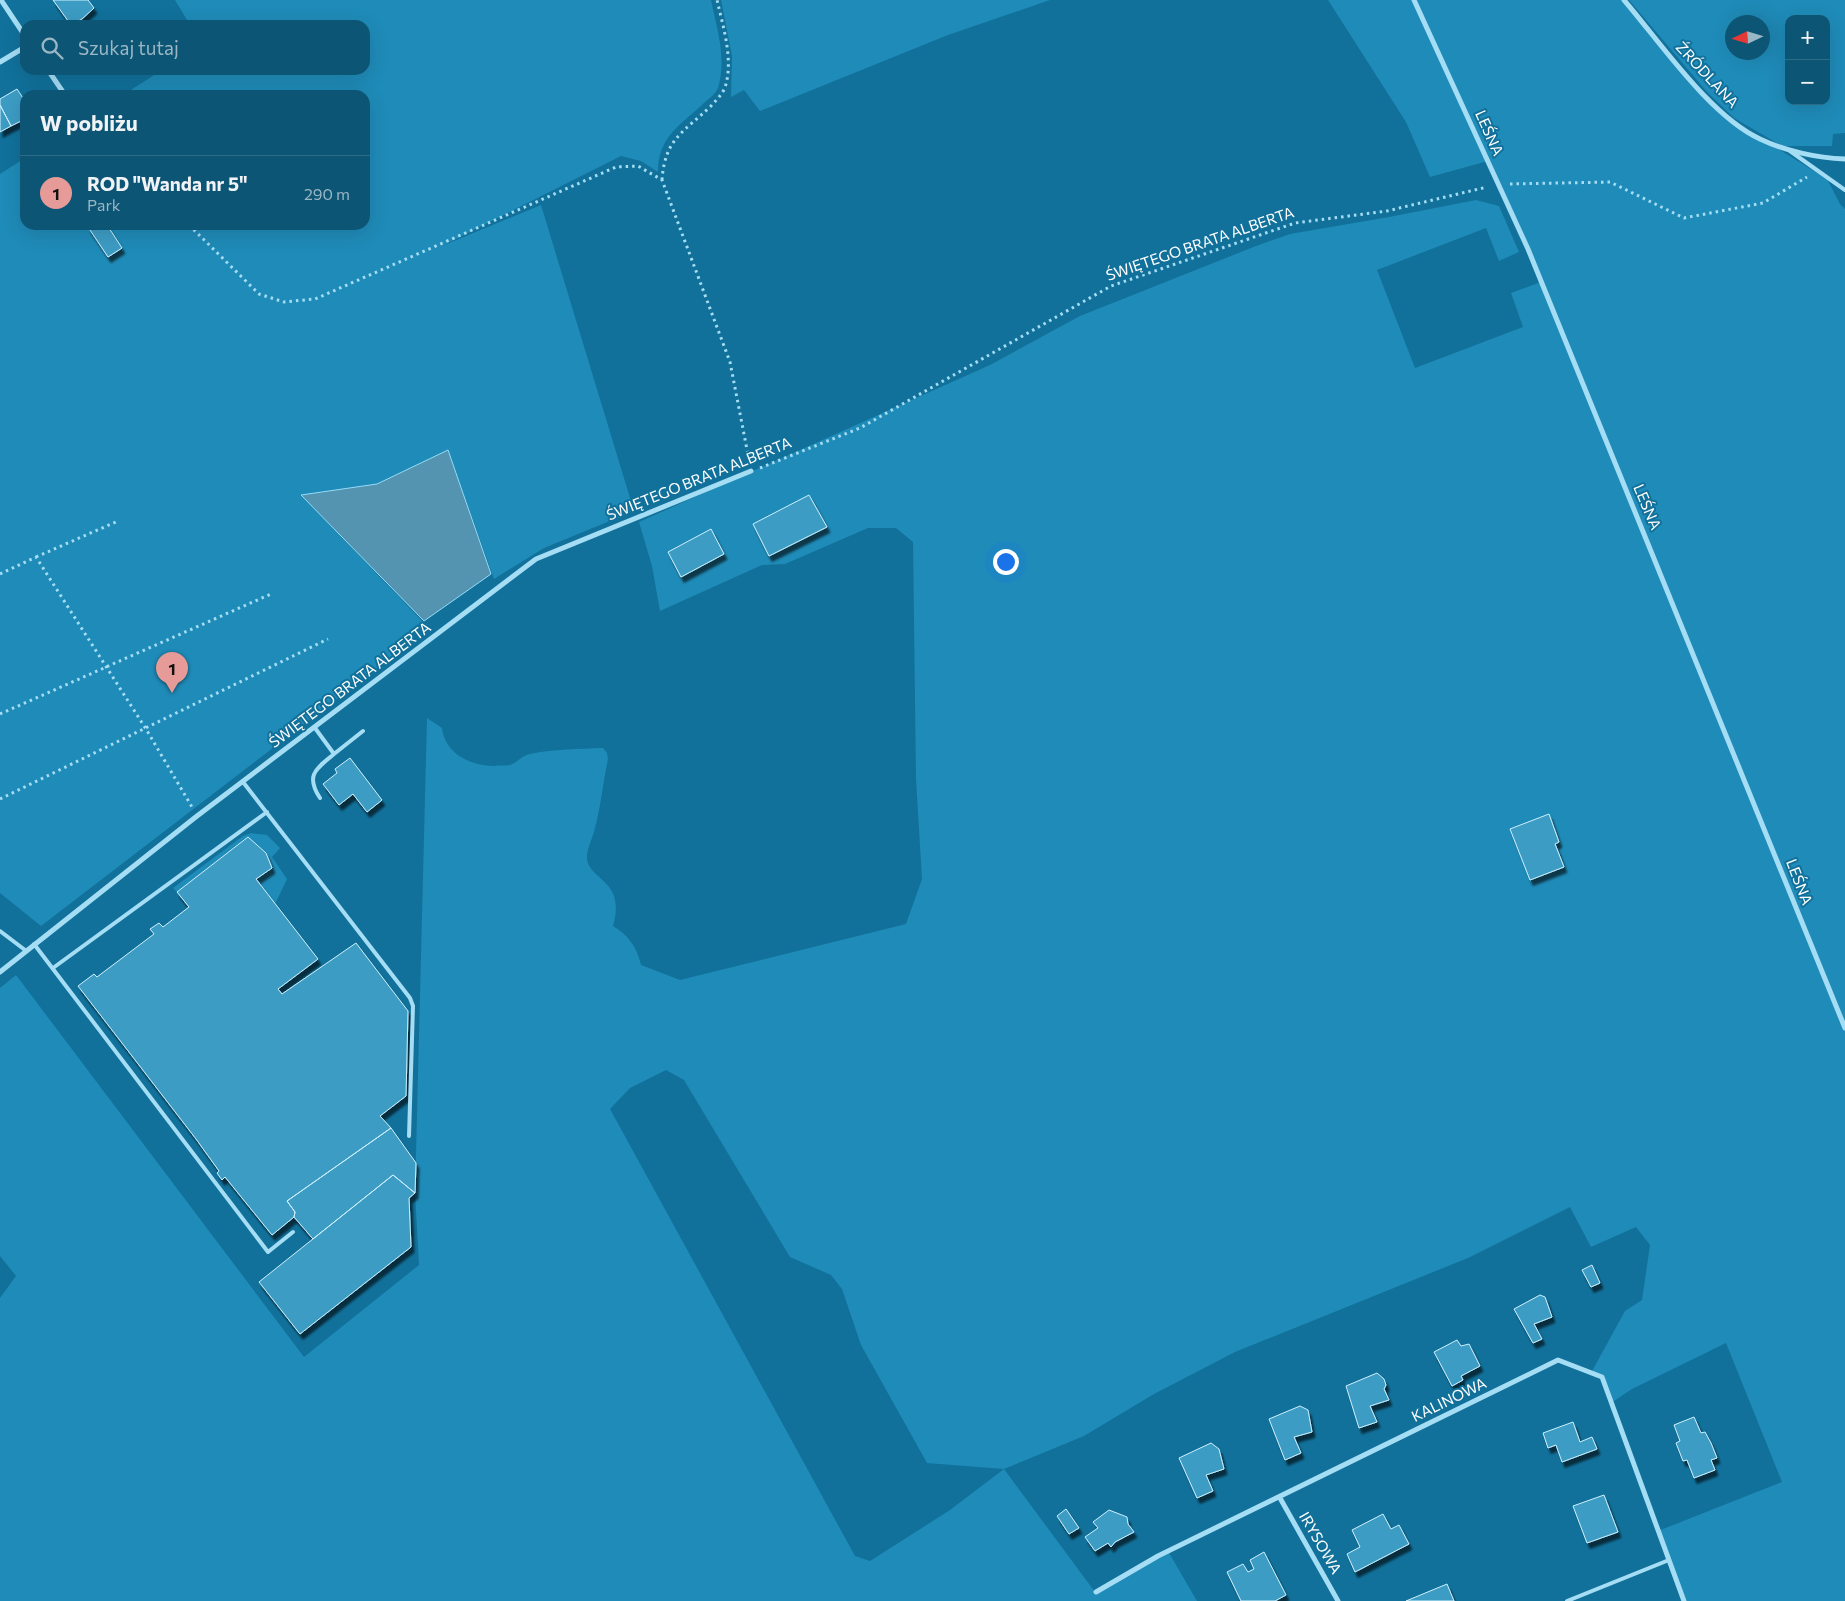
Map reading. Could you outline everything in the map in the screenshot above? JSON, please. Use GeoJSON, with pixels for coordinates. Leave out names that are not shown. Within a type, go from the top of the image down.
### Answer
{"type":"FeatureCollection","features":[{"type":"Feature","properties":{"kind":"street"},"geometry":{"type":"LineString","coordinates":[[0,0],[20,29]]}},
{"type":"Feature","properties":{"kind":"street","name":"LEŚNA"},"geometry":{"type":"LineString","coordinates":[[1414,0],[1528,249],[1845,1028]]}},
{"type":"Feature","properties":{"kind":"street","name":"ŹRÓDLANA"},"geometry":{"type":"LineString","coordinates":[[1624,0],[1702,93],[1731,120],[1760,139],[1822,158],[1845,159]]}},
{"type":"Feature","properties":{"kind":"street"},"geometry":{"type":"LineString","coordinates":[[0,62],[20,50]]}},
{"type":"Feature","properties":{"kind":"street"},"geometry":{"type":"LineString","coordinates":[[51,75],[61,90]]}},
{"type":"Feature","properties":{"kind":"street","name":"ŚWIĘTEGO BRATA ALBERTA"},"geometry":{"type":"LineString","coordinates":[[0,972],[25,950],[197,816],[536,559],[751,472]]}},
{"type":"Feature","properties":{"kind":"street","name":"KALINOWA"},"geometry":{"type":"LineString","coordinates":[[1096,1592],[1158,1556],[1280,1498],[1558,1360],[1602,1377],[1684,1601]]}},
{"type":"Feature","properties":{"kind":"street","name":"IRYSOWA"},"geometry":{"type":"LineString","coordinates":[[1280,1498],[1338,1601]]}},
{"type":"Feature","properties":{"kind":"lane"},"geometry":{"type":"LineString","coordinates":[[1782,146],[1845,190]]}},
{"type":"Feature","properties":{"kind":"lane"},"geometry":{"type":"LineString","coordinates":[[315,728],[334,754]]}},
{"type":"Feature","properties":{"kind":"lane"},"geometry":{"type":"LineString","coordinates":[[320,798],[314,786],[314,774],[317,767],[363,732]]}},
{"type":"Feature","properties":{"kind":"lane"},"geometry":{"type":"LineString","coordinates":[[243,782],[410,998],[413,1006],[409,1136]]}},
{"type":"Feature","properties":{"kind":"lane"},"geometry":{"type":"LineString","coordinates":[[53,968],[267,812]]}},
{"type":"Feature","properties":{"kind":"lane"},"geometry":{"type":"LineString","coordinates":[[0,931],[25,950]]}},
{"type":"Feature","properties":{"kind":"lane"},"geometry":{"type":"LineString","coordinates":[[34,944],[268,1252],[293,1232]]}},
{"type":"Feature","properties":{"kind":"lane"},"geometry":{"type":"LineString","coordinates":[[1567,1601],[1669,1560]]}},
{"type":"Feature","properties":{"kind":"path"},"geometry":{"type":"LineString","coordinates":[[717,0],[726,45],[726,84],[717,99],[668,148],[664,159],[662,180],[730,362],[751,472]]}},
{"type":"Feature","properties":{"kind":"path"},"geometry":{"type":"LineString","coordinates":[[194,230],[259,294],[284,302],[315,299],[616,167],[638,166],[662,180]]}},
{"type":"Feature","properties":{"kind":"path","name":"ŚWIĘTEGO BRATA ALBERTA"},"geometry":{"type":"LineString","coordinates":[[751,472],[860,428],[1111,286],[1295,223],[1388,210],[1498,185],[1610,182],[1684,218],[1763,203],[1819,171]]}},
{"type":"Feature","properties":{"kind":"path"},"geometry":{"type":"LineString","coordinates":[[0,574],[118,521]]}},
{"type":"Feature","properties":{"kind":"path"},"geometry":{"type":"LineString","coordinates":[[36,557],[146,729],[197,816]]}},
{"type":"Feature","properties":{"kind":"path"},"geometry":{"type":"LineString","coordinates":[[0,714],[271,594]]}},
{"type":"Feature","properties":{"kind":"path"},"geometry":{"type":"LineString","coordinates":[[0,799],[328,640]]}},
{"type":"Feature","properties":{"kind":"shaded area"},"geometry":{"type":"Polygon","coordinates":[[[175,0],[711,0],[720,44],[721,77],[714,94],[672,132],[662,149],[658,172],[641,161],[621,156],[442,246],[541,205],[634,511],[544,548],[494,579],[448,450],[377,484],[301,495],[426,625],[395,643],[396,652],[381,665],[41,926],[0,893],[0,174],[20,161],[20,230],[370,230],[370,90],[131,90],[154,75],[370,75],[370,20],[187,20],[175,0]]]}},
{"type":"Feature","properties":{"kind":"shaded area"},"geometry":{"type":"Polygon","coordinates":[[[721,0],[1050,0],[948,35],[760,111],[744,90],[731,97],[732,56],[721,0]]]}},
{"type":"Feature","properties":{"kind":"shaded area"},"geometry":{"type":"Polygon","coordinates":[[[1328,0],[1624,0],[1702,93],[1730,119],[1827,179],[1840,204],[1845,209],[1845,1601],[1684,1601],[1658,1531],[1782,1482],[1726,1343],[1632,1389],[1611,1403],[1602,1377],[1591,1373],[1625,1311],[1642,1300],[1650,1245],[1636,1227],[1591,1247],[1570,1207],[1468,1258],[1235,1352],[1154,1394],[1084,1436],[1004,1469],[1095,1592],[1168,1551],[1197,1601],[0,1601],[0,1298],[16,1276],[0,1256],[0,988],[16,975],[304,1357],[419,1265],[415,1193],[427,718],[442,728],[448,745],[454,751],[468,761],[477,764],[510,765],[527,755],[539,752],[603,748],[607,753],[608,759],[597,820],[587,855],[588,864],[610,889],[615,898],[616,910],[613,926],[631,942],[641,965],[680,980],[906,924],[922,879],[916,779],[913,542],[896,528],[868,528],[785,564],[762,565],[660,611],[652,566],[639,522],[990,365],[1080,316],[1290,234],[1476,200],[1499,206],[1519,252],[1499,261],[1486,228],[1377,270],[1415,368],[1523,327],[1511,293],[1541,282],[1488,161],[1430,177],[1406,122],[1328,0]],[[666,1070],[630,1088],[610,1109],[855,1556],[870,1561],[950,1510],[1004,1469],[927,1463],[861,1345],[842,1289],[831,1275],[790,1257],[684,1080],[666,1070]]]}},
{"type":"Feature","properties":{"kind":"shaded area"},"geometry":{"type":"Polygon","coordinates":[[[1629,0],[1845,0],[1845,133],[1833,134],[1832,146],[1782,146],[1734,118],[1707,92],[1629,0]]]}},
{"type":"Feature","properties":{"kind":"shaded area"},"geometry":{"type":"Polygon","coordinates":[[[448,450],[491,574],[424,621],[301,495],[377,484],[448,450]]]}},
{"type":"Feature","properties":{"kind":"shaded area"},"geometry":{"type":"Polygon","coordinates":[[[251,833],[267,835],[280,848],[272,857],[287,879],[275,904],[256,879],[272,868],[267,853],[248,837],[177,892],[173,888],[243,836],[251,833]]]}},
{"type":"Feature","properties":{"kind":"building"},"geometry":{"type":"Polygon","coordinates":[[[53,0],[88,0],[94,8],[80,20],[67,20],[53,0]]]}},
{"type":"Feature","properties":{"kind":"building"},"geometry":{"type":"Polygon","coordinates":[[[17,89],[20,94],[20,122],[11,126],[0,105],[0,99],[17,89]]]}},
{"type":"Feature","properties":{"kind":"building"},"geometry":{"type":"Polygon","coordinates":[[[0,105],[11,126],[0,132],[0,105]]]}},
{"type":"Feature","properties":{"kind":"building"},"geometry":{"type":"Polygon","coordinates":[[[90,230],[110,230],[122,248],[108,257],[90,230]]]}},
{"type":"Feature","properties":{"kind":"building"},"geometry":{"type":"Polygon","coordinates":[[[809,495],[827,527],[769,556],[753,524],[809,495]]]}},
{"type":"Feature","properties":{"kind":"building"},"geometry":{"type":"Polygon","coordinates":[[[711,529],[724,554],[681,577],[668,552],[711,529]]]}},
{"type":"Feature","properties":{"kind":"building"},"geometry":{"type":"Polygon","coordinates":[[[350,758],[382,800],[367,812],[353,794],[339,805],[323,784],[337,773],[335,769],[350,758]]]}},
{"type":"Feature","properties":{"kind":"building"},"geometry":{"type":"Polygon","coordinates":[[[1549,814],[1559,842],[1555,844],[1564,867],[1530,880],[1510,829],[1549,814]]]}},
{"type":"Feature","properties":{"kind":"building"},"geometry":{"type":"Polygon","coordinates":[[[248,837],[266,853],[272,868],[256,879],[318,959],[278,989],[282,994],[356,943],[408,1011],[406,1096],[380,1116],[391,1128],[287,1201],[295,1212],[294,1217],[272,1235],[225,1177],[222,1180],[217,1173],[219,1171],[196,1139],[78,986],[94,974],[97,977],[154,934],[150,929],[159,923],[163,927],[189,907],[177,892],[248,837]]]}},
{"type":"Feature","properties":{"kind":"building"},"geometry":{"type":"Polygon","coordinates":[[[391,1128],[416,1163],[415,1193],[393,1175],[313,1239],[294,1217],[295,1212],[287,1201],[391,1128]]]}},
{"type":"Feature","properties":{"kind":"building"},"geometry":{"type":"Polygon","coordinates":[[[393,1175],[415,1193],[409,1198],[411,1247],[300,1334],[259,1282],[393,1175]]]}},
{"type":"Feature","properties":{"kind":"building"},"geometry":{"type":"Polygon","coordinates":[[[1592,1265],[1600,1283],[1591,1287],[1582,1270],[1592,1265]]]}},
{"type":"Feature","properties":{"kind":"building"},"geometry":{"type":"Polygon","coordinates":[[[1540,1295],[1545,1297],[1552,1317],[1534,1324],[1542,1339],[1533,1343],[1514,1309],[1540,1295]]]}},
{"type":"Feature","properties":{"kind":"building"},"geometry":{"type":"Polygon","coordinates":[[[1457,1340],[1461,1346],[1469,1344],[1480,1366],[1461,1376],[1463,1380],[1452,1386],[1434,1352],[1457,1340]]]}},
{"type":"Feature","properties":{"kind":"building"},"geometry":{"type":"Polygon","coordinates":[[[1377,1373],[1384,1379],[1386,1385],[1384,1389],[1389,1400],[1370,1406],[1377,1422],[1359,1428],[1346,1386],[1377,1373]]]}},
{"type":"Feature","properties":{"kind":"building"},"geometry":{"type":"Polygon","coordinates":[[[1300,1406],[1308,1410],[1312,1432],[1294,1437],[1301,1453],[1285,1460],[1269,1419],[1300,1406]]]}},
{"type":"Feature","properties":{"kind":"building"},"geometry":{"type":"Polygon","coordinates":[[[1694,1417],[1701,1433],[1705,1432],[1717,1458],[1711,1460],[1715,1470],[1694,1478],[1687,1460],[1683,1461],[1676,1443],[1680,1441],[1674,1425],[1694,1417]]]}},
{"type":"Feature","properties":{"kind":"building"},"geometry":{"type":"Polygon","coordinates":[[[1573,1422],[1580,1442],[1592,1437],[1597,1449],[1562,1462],[1556,1445],[1548,1448],[1543,1433],[1573,1422]]]}},
{"type":"Feature","properties":{"kind":"building"},"geometry":{"type":"Polygon","coordinates":[[[1211,1443],[1219,1449],[1224,1469],[1206,1475],[1213,1491],[1197,1498],[1179,1458],[1211,1443]]]}},
{"type":"Feature","properties":{"kind":"building"},"geometry":{"type":"Polygon","coordinates":[[[1604,1495],[1618,1532],[1587,1543],[1573,1506],[1604,1495]]]}},
{"type":"Feature","properties":{"kind":"building"},"geometry":{"type":"Polygon","coordinates":[[[1066,1509],[1079,1528],[1069,1534],[1057,1516],[1066,1509]]]}},
{"type":"Feature","properties":{"kind":"building"},"geometry":{"type":"Polygon","coordinates":[[[1109,1510],[1127,1517],[1128,1524],[1134,1532],[1115,1542],[1111,1547],[1108,1543],[1095,1551],[1085,1537],[1098,1528],[1093,1522],[1109,1510]]]}},
{"type":"Feature","properties":{"kind":"building"},"geometry":{"type":"Polygon","coordinates":[[[1383,1514],[1391,1529],[1399,1525],[1409,1544],[1355,1572],[1347,1554],[1360,1547],[1352,1530],[1383,1514]]]}},
{"type":"Feature","properties":{"kind":"building"},"geometry":{"type":"Polygon","coordinates":[[[1264,1552],[1286,1595],[1275,1601],[1241,1601],[1227,1572],[1243,1564],[1248,1572],[1254,1569],[1250,1560],[1264,1552]]]}},
{"type":"Feature","properties":{"kind":"building"},"geometry":{"type":"Polygon","coordinates":[[[1447,1584],[1454,1601],[1406,1601],[1447,1584]]]}},
{"type":"Feature","properties":{"kind":"place","name":"ROD \"Wanda nr 5\""},"geometry":{"type":"Point","coordinates":[172,693]}}]}
